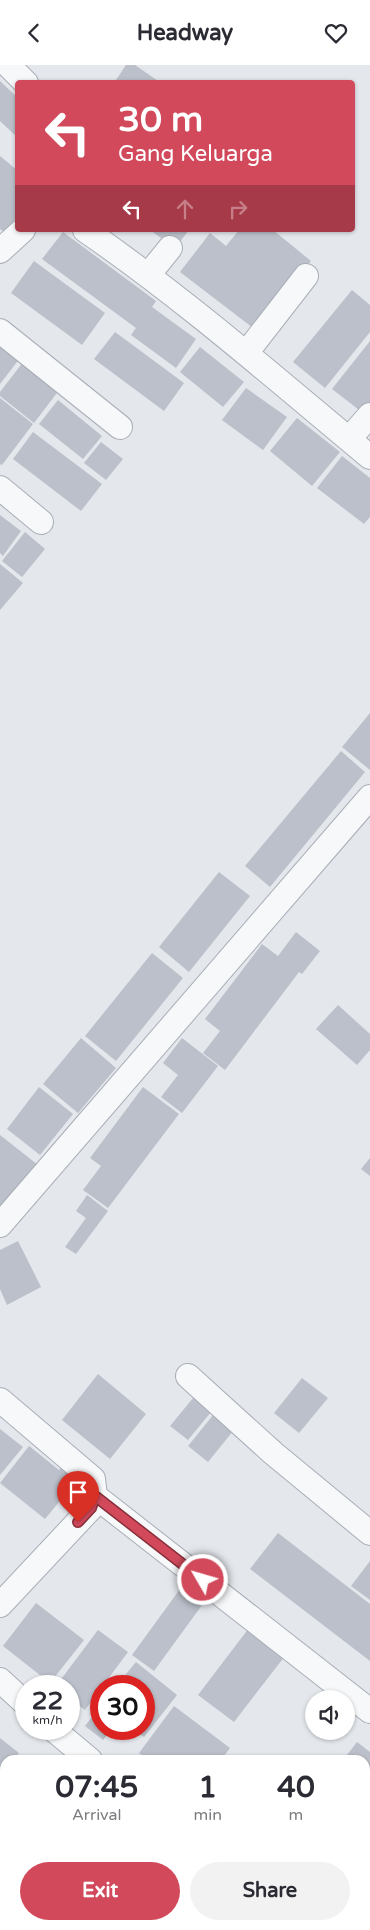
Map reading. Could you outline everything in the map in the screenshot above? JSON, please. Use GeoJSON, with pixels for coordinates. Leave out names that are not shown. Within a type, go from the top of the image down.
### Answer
{"type":"FeatureCollection","features":[{"type":"Feature","properties":{"kind":"street"},"geometry":{"type":"LineString","coordinates":[[8,65],[23,80]]}},
{"type":"Feature","properties":{"kind":"street"},"geometry":{"type":"LineString","coordinates":[[0,251],[21,232]]}},
{"type":"Feature","properties":{"kind":"street"},"geometry":{"type":"LineString","coordinates":[[88,232],[149,274],[247,352],[370,457]]}},
{"type":"Feature","properties":{"kind":"street"},"geometry":{"type":"LineString","coordinates":[[149,274],[170,248]]}},
{"type":"Feature","properties":{"kind":"street"},"geometry":{"type":"LineString","coordinates":[[247,352],[306,276]]}},
{"type":"Feature","properties":{"kind":"street"},"geometry":{"type":"LineString","coordinates":[[0,331],[120,427]]}},
{"type":"Feature","properties":{"kind":"street"},"geometry":{"type":"LineString","coordinates":[[349,439],[370,415]]}},
{"type":"Feature","properties":{"kind":"street"},"geometry":{"type":"LineString","coordinates":[[0,488],[41,523]]}},
{"type":"Feature","properties":{"kind":"street"},"geometry":{"type":"LineString","coordinates":[[0,1225],[370,797]]}},
{"type":"Feature","properties":{"kind":"street"},"geometry":{"type":"LineString","coordinates":[[188,1376],[273,1453],[370,1533]]}},
{"type":"Feature","properties":{"kind":"street"},"geometry":{"type":"LineString","coordinates":[[0,1400],[93,1479],[95,1496],[91,1508],[0,1605]]}},
{"type":"Feature","properties":{"kind":"street"},"geometry":{"type":"LineString","coordinates":[[95,1496],[370,1711]]}},
{"type":"Feature","properties":{"kind":"street"},"geometry":{"type":"LineString","coordinates":[[0,1680],[15,1694]]}},
{"type":"Feature","properties":{"kind":"street"},"geometry":{"type":"LineString","coordinates":[[66,1740],[84,1755]]}},
{"type":"Feature","properties":{"kind":"building"},"geometry":{"type":"Polygon","coordinates":[[[126,65],[135,65],[157,80],[116,80],[126,65]]]}},
{"type":"Feature","properties":{"kind":"building"},"geometry":{"type":"Polygon","coordinates":[[[0,81],[15,95],[15,135],[0,121],[0,81]]]}},
{"type":"Feature","properties":{"kind":"building"},"geometry":{"type":"Polygon","coordinates":[[[0,156],[15,168],[15,219],[4,232],[0,229],[0,156]]]}},
{"type":"Feature","properties":{"kind":"building"},"geometry":{"type":"Polygon","coordinates":[[[63,232],[156,301],[152,307],[196,339],[176,368],[131,335],[136,328],[42,259],[63,232]]]}},
{"type":"Feature","properties":{"kind":"building"},"geometry":{"type":"Polygon","coordinates":[[[153,232],[187,232],[175,248],[153,232]]]}},
{"type":"Feature","properties":{"kind":"building"},"geometry":{"type":"Polygon","coordinates":[[[237,232],[275,232],[311,261],[257,331],[180,272],[210,233],[226,246],[237,232]]]}},
{"type":"Feature","properties":{"kind":"building"},"geometry":{"type":"Polygon","coordinates":[[[34,261],[105,313],[82,345],[11,293],[34,261]]]}},
{"type":"Feature","properties":{"kind":"building"},"geometry":{"type":"Polygon","coordinates":[[[352,290],[370,305],[370,332],[325,388],[293,362],[352,290]]]}},
{"type":"Feature","properties":{"kind":"building"},"geometry":{"type":"Polygon","coordinates":[[[115,332],[184,383],[164,411],[94,359],[115,332]]]}},
{"type":"Feature","properties":{"kind":"building"},"geometry":{"type":"Polygon","coordinates":[[[370,341],[370,404],[363,413],[332,389],[370,341]]]}},
{"type":"Feature","properties":{"kind":"building"},"geometry":{"type":"Polygon","coordinates":[[[0,343],[20,358],[0,384],[0,343]]]}},
{"type":"Feature","properties":{"kind":"building"},"geometry":{"type":"Polygon","coordinates":[[[200,347],[244,382],[223,407],[180,372],[200,347]]]}},
{"type":"Feature","properties":{"kind":"building"},"geometry":{"type":"Polygon","coordinates":[[[27,357],[63,385],[34,423],[0,396],[0,392],[27,357]]]}},
{"type":"Feature","properties":{"kind":"building"},"geometry":{"type":"Polygon","coordinates":[[[246,388],[287,417],[263,450],[222,420],[246,388]]]}},
{"type":"Feature","properties":{"kind":"building"},"geometry":{"type":"Polygon","coordinates":[[[0,398],[33,424],[2,465],[0,464],[0,398]]]}},
{"type":"Feature","properties":{"kind":"building"},"geometry":{"type":"Polygon","coordinates":[[[58,400],[102,436],[83,459],[39,424],[58,400]]]}},
{"type":"Feature","properties":{"kind":"building"},"geometry":{"type":"Polygon","coordinates":[[[297,418],[340,452],[312,486],[270,451],[297,418]]]}},
{"type":"Feature","properties":{"kind":"building"},"geometry":{"type":"Polygon","coordinates":[[[33,432],[102,484],[81,511],[13,459],[33,432]]]}},
{"type":"Feature","properties":{"kind":"building"},"geometry":{"type":"Polygon","coordinates":[[[101,442],[123,459],[106,480],[84,463],[101,442]]]}},
{"type":"Feature","properties":{"kind":"building"},"geometry":{"type":"Polygon","coordinates":[[[342,456],[370,478],[370,517],[364,524],[317,488],[342,456]]]}},
{"type":"Feature","properties":{"kind":"building"},"geometry":{"type":"Polygon","coordinates":[[[0,515],[21,531],[3,556],[0,553],[0,515]]]}},
{"type":"Feature","properties":{"kind":"building"},"geometry":{"type":"Polygon","coordinates":[[[25,532],[45,549],[22,577],[2,561],[25,532]]]}},
{"type":"Feature","properties":{"kind":"building"},"geometry":{"type":"Polygon","coordinates":[[[0,564],[23,583],[0,610],[0,564]]]}},
{"type":"Feature","properties":{"kind":"building"},"geometry":{"type":"Polygon","coordinates":[[[370,713],[370,770],[342,747],[370,713]]]}},
{"type":"Feature","properties":{"kind":"building"},"geometry":{"type":"Polygon","coordinates":[[[341,751],[365,772],[270,887],[245,866],[341,751]]]}},
{"type":"Feature","properties":{"kind":"building"},"geometry":{"type":"Polygon","coordinates":[[[219,872],[250,896],[189,972],[159,947],[219,872]]]}},
{"type":"Feature","properties":{"kind":"building"},"geometry":{"type":"Polygon","coordinates":[[[296,932],[320,951],[302,974],[299,972],[225,1070],[203,1053],[220,1031],[205,1019],[262,944],[278,956],[296,932]]]}},
{"type":"Feature","properties":{"kind":"building"},"geometry":{"type":"Polygon","coordinates":[[[152,953],[183,978],[116,1061],[85,1036],[152,953]]]}},
{"type":"Feature","properties":{"kind":"building"},"geometry":{"type":"Polygon","coordinates":[[[338,1005],[370,1034],[370,1050],[357,1065],[316,1029],[338,1005]]]}},
{"type":"Feature","properties":{"kind":"building"},"geometry":{"type":"Polygon","coordinates":[[[81,1038],[116,1068],[78,1113],[43,1084],[81,1038]]]}},
{"type":"Feature","properties":{"kind":"building"},"geometry":{"type":"Polygon","coordinates":[[[182,1038],[218,1066],[182,1113],[161,1097],[178,1075],[163,1063],[182,1038]]]}},
{"type":"Feature","properties":{"kind":"building"},"geometry":{"type":"Polygon","coordinates":[[[39,1087],[73,1114],[40,1155],[7,1129],[39,1087]]]}},
{"type":"Feature","properties":{"kind":"building"},"geometry":{"type":"Polygon","coordinates":[[[143,1087],[179,1114],[108,1208],[83,1190],[101,1166],[90,1158],[143,1087]]]}},
{"type":"Feature","properties":{"kind":"building"},"geometry":{"type":"Polygon","coordinates":[[[0,1135],[38,1165],[0,1212],[0,1135]]]}},
{"type":"Feature","properties":{"kind":"building"},"geometry":{"type":"Polygon","coordinates":[[[370,1158],[370,1176],[361,1169],[370,1158]]]}},
{"type":"Feature","properties":{"kind":"building"},"geometry":{"type":"Polygon","coordinates":[[[87,1195],[108,1211],[76,1254],[65,1247],[86,1218],[76,1211],[87,1195]]]}},
{"type":"Feature","properties":{"kind":"building"},"geometry":{"type":"Polygon","coordinates":[[[18,1241],[41,1287],[7,1305],[0,1289],[0,1250],[18,1241]]]}},
{"type":"Feature","properties":{"kind":"building"},"geometry":{"type":"Polygon","coordinates":[[[98,1374],[146,1414],[110,1459],[62,1420],[98,1374]]]}},
{"type":"Feature","properties":{"kind":"building"},"geometry":{"type":"Polygon","coordinates":[[[302,1378],[328,1398],[299,1433],[274,1413],[302,1378]]]}},
{"type":"Feature","properties":{"kind":"building"},"geometry":{"type":"Polygon","coordinates":[[[198,1392],[216,1406],[188,1440],[170,1426],[198,1392]]]}},
{"type":"Feature","properties":{"kind":"building"},"geometry":{"type":"Polygon","coordinates":[[[218,1409],[238,1425],[208,1462],[188,1446],[218,1409]]]}},
{"type":"Feature","properties":{"kind":"building"},"geometry":{"type":"Polygon","coordinates":[[[0,1429],[23,1447],[0,1475],[0,1429]]]}},
{"type":"Feature","properties":{"kind":"building"},"geometry":{"type":"Polygon","coordinates":[[[29,1446],[59,1470],[66,1461],[82,1474],[45,1519],[0,1483],[29,1446]]]}},
{"type":"Feature","properties":{"kind":"building"},"geometry":{"type":"Polygon","coordinates":[[[278,1533],[370,1604],[370,1661],[250,1569],[278,1533]]]}},
{"type":"Feature","properties":{"kind":"building"},"geometry":{"type":"Polygon","coordinates":[[[370,1561],[370,1600],[351,1586],[370,1561]]]}},
{"type":"Feature","properties":{"kind":"building"},"geometry":{"type":"Polygon","coordinates":[[[191,1574],[213,1590],[154,1671],[132,1655],[191,1574]]]}},
{"type":"Feature","properties":{"kind":"building"},"geometry":{"type":"Polygon","coordinates":[[[36,1603],[84,1640],[56,1675],[40,1675],[3,1646],[36,1603]]]}},
{"type":"Feature","properties":{"kind":"building"},"geometry":{"type":"Polygon","coordinates":[[[249,1628],[285,1656],[234,1722],[198,1695],[249,1628]]]}},
{"type":"Feature","properties":{"kind":"building"},"geometry":{"type":"Polygon","coordinates":[[[98,1630],[128,1652],[111,1675],[90,1675],[90,1703],[85,1710],[80,1706],[80,1675],[64,1675],[98,1630]]]}},
{"type":"Feature","properties":{"kind":"building"},"geometry":{"type":"Polygon","coordinates":[[[136,1662],[152,1675],[125,1675],[136,1662]]]}},
{"type":"Feature","properties":{"kind":"building"},"geometry":{"type":"Polygon","coordinates":[[[155,1677],[177,1695],[155,1723],[155,1677]]]}},
{"type":"Feature","properties":{"kind":"building"},"geometry":{"type":"Polygon","coordinates":[[[174,1706],[230,1748],[225,1755],[142,1755],[139,1753],[149,1740],[155,1740],[155,1732],[174,1706]]]}},
{"type":"Feature","properties":{"kind":"building"},"geometry":{"type":"Polygon","coordinates":[[[90,1719],[90,1730],[85,1726],[90,1719]]]}},
{"type":"Feature","properties":{"kind":"building"},"geometry":{"type":"Polygon","coordinates":[[[0,1738],[19,1753],[17,1755],[0,1755],[0,1738]]]}},
{"type":"Feature","properties":{"kind":"building"},"geometry":{"type":"Polygon","coordinates":[[[357,1742],[370,1752],[370,1755],[347,1755],[357,1742]]]}},
{"type":"Feature","properties":{"kind":"route"},"geometry":{"type":"LineString","coordinates":[[78,1522],[91,1508],[95,1496],[203,1580]]}}]}
